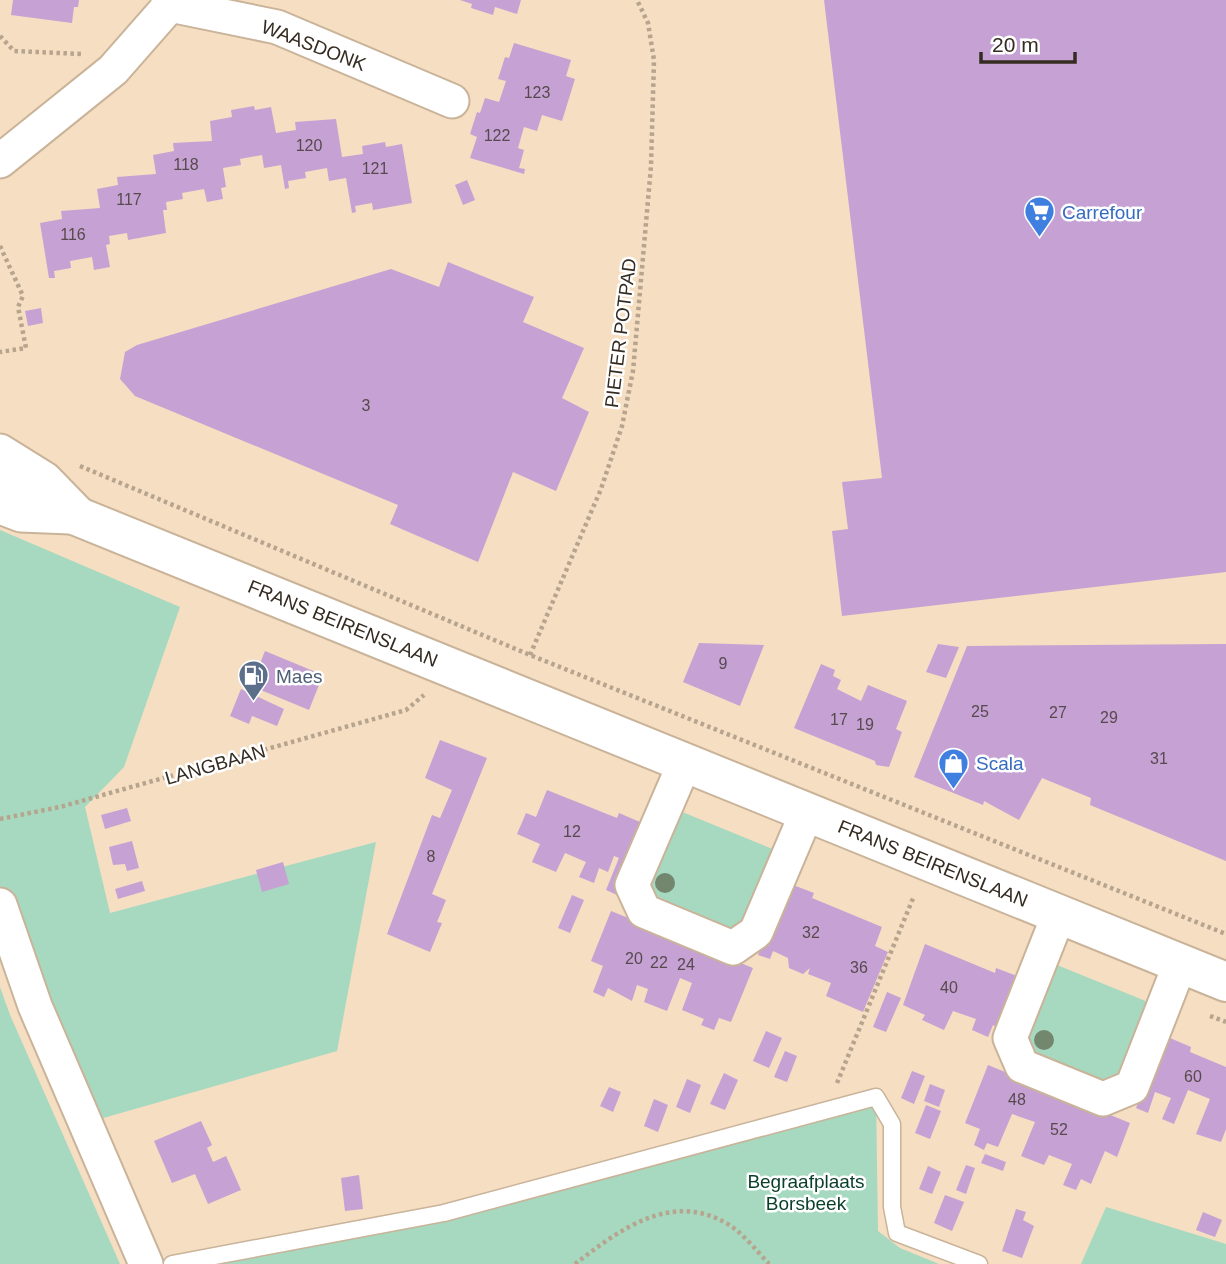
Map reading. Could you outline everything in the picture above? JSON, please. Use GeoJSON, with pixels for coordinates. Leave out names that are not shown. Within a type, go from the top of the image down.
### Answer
{"type":"FeatureCollection","features":[{"type":"Feature","properties":{"kind":"main road","name":"FRANS BEIRENSLAAN"},"geometry":{"type":"LineString","coordinates":[[0,485],[1226,982]]}},
{"type":"Feature","properties":{"kind":"street","name":"WAASDONK"},"geometry":{"type":"LineString","coordinates":[[0,161],[113,70],[169,3],[277,27],[452,101]]}},
{"type":"Feature","properties":{"kind":"street"},"geometry":{"type":"LineString","coordinates":[[0,451],[45,479],[83,518]]}},
{"type":"Feature","properties":{"kind":"street"},"geometry":{"type":"LineString","coordinates":[[0,507],[21,515],[83,518]]}},
{"type":"Feature","properties":{"kind":"street"},"geometry":{"type":"LineString","coordinates":[[685,762],[632,885],[644,911],[733,948],[756,932],[807,812]]}},
{"type":"Feature","properties":{"kind":"street"},"geometry":{"type":"LineString","coordinates":[[1059,914],[1010,1038],[1022,1066],[1103,1099],[1132,1087],[1181,964]]}},
{"type":"Feature","properties":{"kind":"street"},"geometry":{"type":"LineString","coordinates":[[4,916],[35,1006],[146,1264]]}},
{"type":"Feature","properties":{"kind":"lane"},"geometry":{"type":"LineString","coordinates":[[172,1264],[444,1213],[876,1097],[892,1124],[892,1206],[897,1233],[979,1264]]}},
{"type":"Feature","properties":{"kind":"path","name":"PIETER POTPAD"},"geometry":{"type":"LineString","coordinates":[[530,655],[601,489],[622,426],[633,371],[650,180],[654,60],[648,23],[637,0]]}},
{"type":"Feature","properties":{"kind":"path"},"geometry":{"type":"LineString","coordinates":[[0,36],[14,51],[125,56]]}},
{"type":"Feature","properties":{"kind":"path"},"geometry":{"type":"LineString","coordinates":[[0,247],[23,296],[18,307],[26,348],[0,352]]}},
{"type":"Feature","properties":{"kind":"path"},"geometry":{"type":"LineString","coordinates":[[74,464],[530,655],[1226,934]]}},
{"type":"Feature","properties":{"kind":"path","name":"LANGBAAN"},"geometry":{"type":"LineString","coordinates":[[0,819],[60,807],[406,710],[425,694]]}},
{"type":"Feature","properties":{"kind":"path"},"geometry":{"type":"LineString","coordinates":[[825,1112],[914,896]]}},
{"type":"Feature","properties":{"kind":"path"},"geometry":{"type":"LineString","coordinates":[[575,1264],[622,1228],[659,1213],[692,1210],[727,1223],[769,1264]]}},
{"type":"Feature","properties":{"kind":"green space"},"geometry":{"type":"Polygon","coordinates":[[[0,530],[180,607],[124,767],[85,807],[110,913],[376,842],[337,1051],[86,1123],[0,905],[0,530]]]}},
{"type":"Feature","properties":{"kind":"green space"},"geometry":{"type":"Polygon","coordinates":[[[675,809],[780,852],[737,934],[650,900],[642,886],[675,809]]]}},
{"type":"Feature","properties":{"kind":"green space"},"geometry":{"type":"Polygon","coordinates":[[[1052,963],[1153,1004],[1122,1083],[1108,1087],[1030,1056],[1020,1043],[1052,963]]]}},
{"type":"Feature","properties":{"kind":"green space"},"geometry":{"type":"Polygon","coordinates":[[[0,987],[10,1015],[120,1264],[0,1264],[0,987]]]}},
{"type":"Feature","properties":{"kind":"green space","name":"Begraafplaats Borsbeek"},"geometry":{"type":"Polygon","coordinates":[[[876,1097],[878,1231],[900,1248],[939,1264],[179,1264],[444,1213],[876,1097]]]}},
{"type":"Feature","properties":{"kind":"green space"},"geometry":{"type":"Polygon","coordinates":[[[1106,1207],[1226,1244],[1226,1264],[1081,1264],[1106,1207]]]}},
{"type":"Feature","properties":{"kind":"building"},"geometry":{"type":"Polygon","coordinates":[[[13,0],[79,0],[78,7],[74,7],[72,23],[11,15],[13,0]]]}},
{"type":"Feature","properties":{"kind":"building"},"geometry":{"type":"Polygon","coordinates":[[[460,0],[521,0],[517,14],[495,7],[493,15],[471,8],[472,4],[460,0]]]}},
{"type":"Feature","properties":{"kind":"building","name":"Carrefour"},"geometry":{"type":"Polygon","coordinates":[[[824,0],[1226,0],[1226,572],[842,616],[832,531],[848,529],[842,482],[882,478],[824,0]]]}},
{"type":"Feature","properties":{"kind":"building"},"geometry":{"type":"Polygon","coordinates":[[[514,43],[571,60],[566,76],[575,79],[562,121],[542,115],[537,131],[524,127],[518,148],[524,150],[519,168],[525,169],[524,174],[470,158],[477,137],[470,134],[477,112],[480,113],[485,98],[499,102],[506,81],[498,79],[505,57],[509,58],[514,43]]]}},
{"type":"Feature","properties":{"kind":"building"},"geometry":{"type":"Polygon","coordinates":[[[254,106],[255,110],[271,107],[276,133],[296,130],[295,122],[336,119],[342,157],[363,154],[362,146],[385,142],[386,147],[402,144],[412,203],[373,210],[372,203],[355,206],[356,212],[352,213],[346,178],[329,181],[327,168],[305,172],[306,178],[288,181],[289,188],[285,189],[281,165],[264,168],[262,155],[240,159],[241,165],[223,168],[226,187],[221,188],[223,199],[207,202],[204,189],[182,193],[183,199],[166,202],[167,210],[163,210],[166,233],[128,240],[127,233],[109,236],[110,244],[106,245],[110,267],[94,270],[92,257],[70,261],[71,268],[54,271],[55,278],[49,278],[40,223],[62,219],[61,211],[100,208],[97,189],[118,185],[117,177],[156,174],[153,155],[174,151],[173,143],[212,141],[210,121],[232,117],[231,110],[254,106]]]}},
{"type":"Feature","properties":{"kind":"building"},"geometry":{"type":"Polygon","coordinates":[[[467,180],[475,200],[463,205],[455,185],[467,180]]]}},
{"type":"Feature","properties":{"kind":"building"},"geometry":{"type":"Polygon","coordinates":[[[448,262],[534,297],[523,322],[584,348],[562,398],[589,412],[556,491],[513,472],[478,562],[390,524],[398,505],[135,396],[120,379],[125,352],[137,345],[391,269],[439,287],[448,262]]]}},
{"type":"Feature","properties":{"kind":"building"},"geometry":{"type":"Polygon","coordinates":[[[41,308],[43,323],[28,326],[25,311],[41,308]]]}},
{"type":"Feature","properties":{"kind":"building"},"geometry":{"type":"Polygon","coordinates":[[[699,643],[764,645],[740,706],[683,682],[699,643]]]}},
{"type":"Feature","properties":{"kind":"building"},"geometry":{"type":"Polygon","coordinates":[[[938,644],[959,647],[946,678],[926,672],[938,644]]]}},
{"type":"Feature","properties":{"kind":"building"},"geometry":{"type":"Polygon","coordinates":[[[1226,644],[1226,861],[1090,805],[1091,798],[1042,778],[1019,820],[984,801],[983,805],[914,777],[967,646],[1226,644]]]}},
{"type":"Feature","properties":{"kind":"building"},"geometry":{"type":"Polygon","coordinates":[[[265,651],[323,675],[309,710],[251,686],[265,651]]]}},
{"type":"Feature","properties":{"kind":"building"},"geometry":{"type":"Polygon","coordinates":[[[821,664],[835,670],[833,676],[841,680],[837,689],[861,701],[868,685],[907,701],[896,729],[902,732],[889,767],[876,765],[875,761],[794,728],[821,664]]]}},
{"type":"Feature","properties":{"kind":"building","name":"Maes"},"geometry":{"type":"Polygon","coordinates":[[[241,689],[284,709],[277,726],[252,716],[249,724],[230,716],[241,689]]]}},
{"type":"Feature","properties":{"kind":"building"},"geometry":{"type":"Polygon","coordinates":[[[440,740],[487,758],[432,894],[446,900],[437,922],[442,923],[430,952],[387,934],[432,815],[440,818],[452,790],[425,778],[440,740]]]}},
{"type":"Feature","properties":{"kind":"building"},"geometry":{"type":"Polygon","coordinates":[[[547,790],[617,818],[619,813],[640,822],[632,839],[639,842],[617,895],[606,890],[619,858],[614,856],[608,872],[599,868],[594,883],[579,877],[586,862],[565,853],[556,872],[532,862],[540,844],[517,834],[526,813],[536,817],[547,790]]]}},
{"type":"Feature","properties":{"kind":"building"},"geometry":{"type":"Polygon","coordinates":[[[127,808],[131,821],[105,829],[101,815],[127,808]]]}},
{"type":"Feature","properties":{"kind":"building"},"geometry":{"type":"Polygon","coordinates":[[[132,841],[139,868],[127,871],[125,864],[113,865],[109,847],[132,841]]]}},
{"type":"Feature","properties":{"kind":"building"},"geometry":{"type":"Polygon","coordinates":[[[283,862],[289,884],[262,892],[256,870],[283,862]]]}},
{"type":"Feature","properties":{"kind":"building"},"geometry":{"type":"Polygon","coordinates":[[[142,881],[145,891],[118,899],[115,889],[142,881]]]}},
{"type":"Feature","properties":{"kind":"building"},"geometry":{"type":"Polygon","coordinates":[[[793,885],[814,893],[812,898],[882,927],[875,946],[888,952],[863,1012],[826,996],[831,983],[808,974],[810,968],[803,974],[789,968],[788,958],[773,951],[770,959],[758,955],[780,899],[793,885]]]}},
{"type":"Feature","properties":{"kind":"building"},"geometry":{"type":"Polygon","coordinates":[[[572,895],[584,900],[570,933],[558,928],[572,895]]]}},
{"type":"Feature","properties":{"kind":"building"},"geometry":{"type":"Polygon","coordinates":[[[611,911],[753,968],[731,1022],[719,1018],[714,1030],[701,1025],[704,1019],[682,1010],[692,983],[680,978],[667,1011],[644,1002],[648,989],[637,985],[632,1001],[608,988],[604,997],[593,992],[603,966],[591,961],[611,911]]]}},
{"type":"Feature","properties":{"kind":"building"},"geometry":{"type":"Polygon","coordinates":[[[925,944],[995,973],[996,968],[1017,976],[1002,1030],[993,1025],[988,1037],[972,1030],[976,1019],[953,1011],[944,1030],[922,1020],[925,1015],[903,1005],[925,944]]]}},
{"type":"Feature","properties":{"kind":"building"},"geometry":{"type":"Polygon","coordinates":[[[887,992],[901,998],[886,1032],[873,1027],[887,992]]]}},
{"type":"Feature","properties":{"kind":"building"},"geometry":{"type":"Polygon","coordinates":[[[766,1031],[782,1038],[769,1068],[753,1061],[766,1031]]]}},
{"type":"Feature","properties":{"kind":"building"},"geometry":{"type":"Polygon","coordinates":[[[1170,1038],[1191,1047],[1190,1052],[1226,1067],[1226,1129],[1221,1142],[1196,1134],[1210,1099],[1188,1090],[1174,1124],[1162,1119],[1171,1098],[1155,1092],[1148,1113],[1136,1108],[1157,1054],[1163,1056],[1170,1038]]]}},
{"type":"Feature","properties":{"kind":"building"},"geometry":{"type":"Polygon","coordinates":[[[785,1051],[797,1056],[787,1082],[774,1077],[785,1051]]]}},
{"type":"Feature","properties":{"kind":"building"},"geometry":{"type":"Polygon","coordinates":[[[988,1065],[1130,1123],[1117,1157],[1105,1151],[1091,1184],[1081,1179],[1076,1190],[1063,1185],[1072,1164],[1049,1155],[1044,1165],[1021,1156],[1035,1122],[1012,1114],[998,1147],[987,1143],[984,1150],[974,1145],[980,1129],[965,1123],[988,1065]]]}},
{"type":"Feature","properties":{"kind":"building"},"geometry":{"type":"Polygon","coordinates":[[[912,1071],[925,1076],[914,1104],[901,1098],[912,1071]]]}},
{"type":"Feature","properties":{"kind":"building"},"geometry":{"type":"Polygon","coordinates":[[[724,1073],[738,1080],[725,1110],[710,1104],[724,1073]]]}},
{"type":"Feature","properties":{"kind":"building"},"geometry":{"type":"Polygon","coordinates":[[[687,1079],[701,1085],[690,1113],[676,1107],[687,1079]]]}},
{"type":"Feature","properties":{"kind":"building"},"geometry":{"type":"Polygon","coordinates":[[[930,1084],[945,1090],[939,1107],[924,1101],[930,1084]]]}},
{"type":"Feature","properties":{"kind":"building"},"geometry":{"type":"Polygon","coordinates":[[[609,1087],[621,1092],[613,1112],[600,1106],[609,1087]]]}},
{"type":"Feature","properties":{"kind":"building"},"geometry":{"type":"Polygon","coordinates":[[[654,1099],[668,1105],[658,1132],[644,1126],[654,1099]]]}},
{"type":"Feature","properties":{"kind":"building"},"geometry":{"type":"Polygon","coordinates":[[[926,1105],[941,1111],[930,1139],[915,1133],[926,1105]]]}},
{"type":"Feature","properties":{"kind":"building"},"geometry":{"type":"Polygon","coordinates":[[[201,1121],[212,1145],[207,1148],[213,1162],[226,1156],[241,1190],[208,1204],[195,1174],[172,1183],[154,1141],[201,1121]]]}},
{"type":"Feature","properties":{"kind":"building"},"geometry":{"type":"Polygon","coordinates":[[[985,1154],[1006,1162],[1003,1171],[981,1163],[985,1154]]]}},
{"type":"Feature","properties":{"kind":"building"},"geometry":{"type":"Polygon","coordinates":[[[966,1165],[975,1168],[966,1194],[956,1190],[966,1165]]]}},
{"type":"Feature","properties":{"kind":"building"},"geometry":{"type":"Polygon","coordinates":[[[928,1166],[941,1172],[932,1194],[919,1189],[928,1166]]]}},
{"type":"Feature","properties":{"kind":"building"},"geometry":{"type":"Polygon","coordinates":[[[359,1175],[363,1209],[345,1211],[341,1178],[359,1175]]]}},
{"type":"Feature","properties":{"kind":"building"},"geometry":{"type":"Polygon","coordinates":[[[945,1195],[964,1202],[952,1231],[934,1223],[945,1195]]]}},
{"type":"Feature","properties":{"kind":"building"},"geometry":{"type":"Polygon","coordinates":[[[1016,1209],[1026,1212],[1023,1220],[1034,1226],[1022,1258],[1002,1251],[1016,1209]]]}},
{"type":"Feature","properties":{"kind":"building"},"geometry":{"type":"Polygon","coordinates":[[[1203,1212],[1222,1220],[1215,1237],[1196,1230],[1203,1212]]]}},
{"type":"Feature","properties":{"kind":"place","name":"Carrefour"},"geometry":{"type":"Point","coordinates":[1039,239]}},
{"type":"Feature","properties":{"kind":"place","name":"Maes"},"geometry":{"type":"Point","coordinates":[253,703]}},
{"type":"Feature","properties":{"kind":"place","name":"Scala"},"geometry":{"type":"Point","coordinates":[953,790]}}]}
